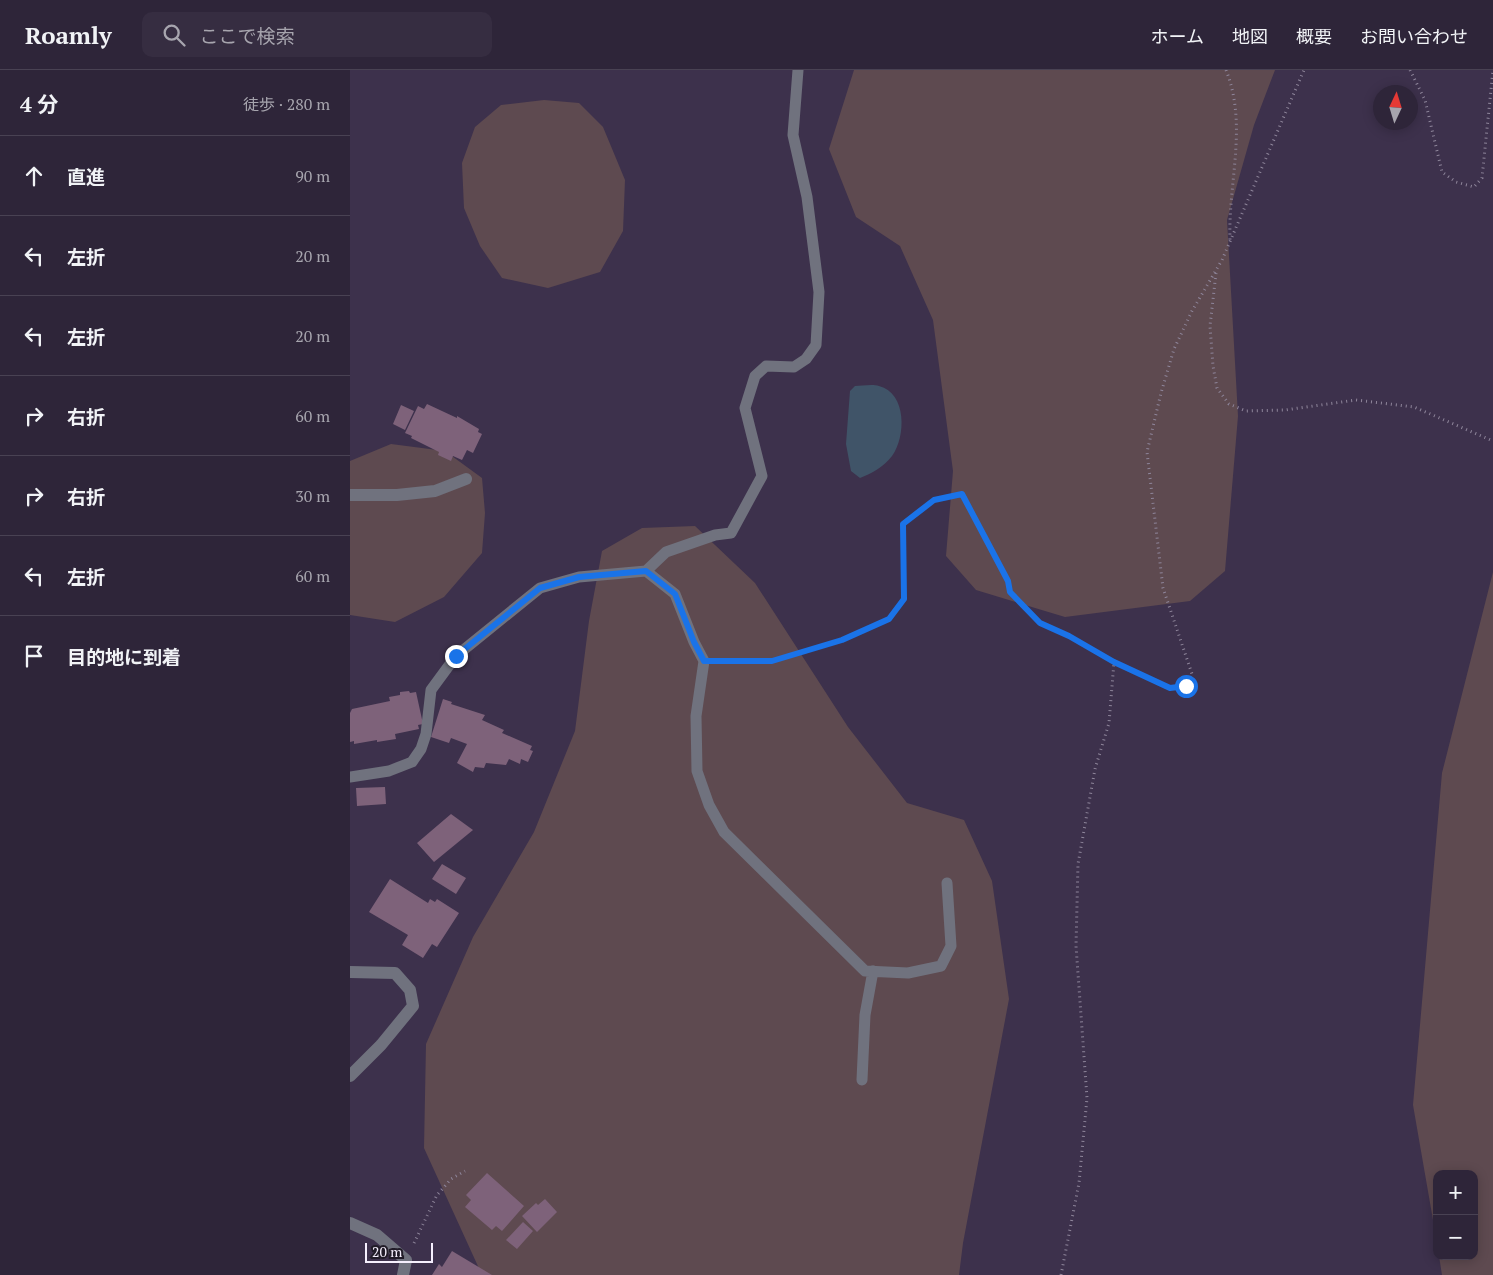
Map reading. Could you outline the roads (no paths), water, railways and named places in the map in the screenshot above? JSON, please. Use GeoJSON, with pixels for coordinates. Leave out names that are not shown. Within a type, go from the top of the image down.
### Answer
{"type":"FeatureCollection","features":[{"type":"Feature","properties":{"kind":"street"},"geometry":{"type":"LineString","coordinates":[[350,495],[397,495],[434,491],[466,479]]}},
{"type":"Feature","properties":{"kind":"street"},"geometry":{"type":"LineString","coordinates":[[350,972],[395,973],[410,990],[414,1006],[381,1045],[350,1076]]}},
{"type":"Feature","properties":{"kind":"street"},"geometry":{"type":"LineString","coordinates":[[350,1223],[377,1235],[406,1260],[403,1275]]}},
{"type":"Feature","properties":{"kind":"lane"},"geometry":{"type":"LineString","coordinates":[[350,777],[389,771],[412,762],[421,750],[426,734],[431,690],[456,656],[540,588],[579,577],[646,571],[666,552],[715,535],[730,533],[762,476],[745,408],[754,376],[766,366],[794,367],[806,359],[816,345],[819,292],[807,197],[793,135],[798,70]]}},
{"type":"Feature","properties":{"kind":"lane"},"geometry":{"type":"LineString","coordinates":[[646,571],[675,594],[694,642],[704,661],[696,716],[697,771],[709,805],[724,832],[865,971],[908,973],[941,966],[951,946],[947,884]]}},
{"type":"Feature","properties":{"kind":"lane"},"geometry":{"type":"LineString","coordinates":[[862,1080],[865,1014],[873,971]]}},
{"type":"Feature","properties":{"kind":"water"},"geometry":{"type":"Polygon","coordinates":[[[876,385],[888,390],[895,397],[901,417],[900,438],[892,456],[877,469],[860,478],[851,471],[846,444],[850,391],[855,386],[876,385]]]}}]}
